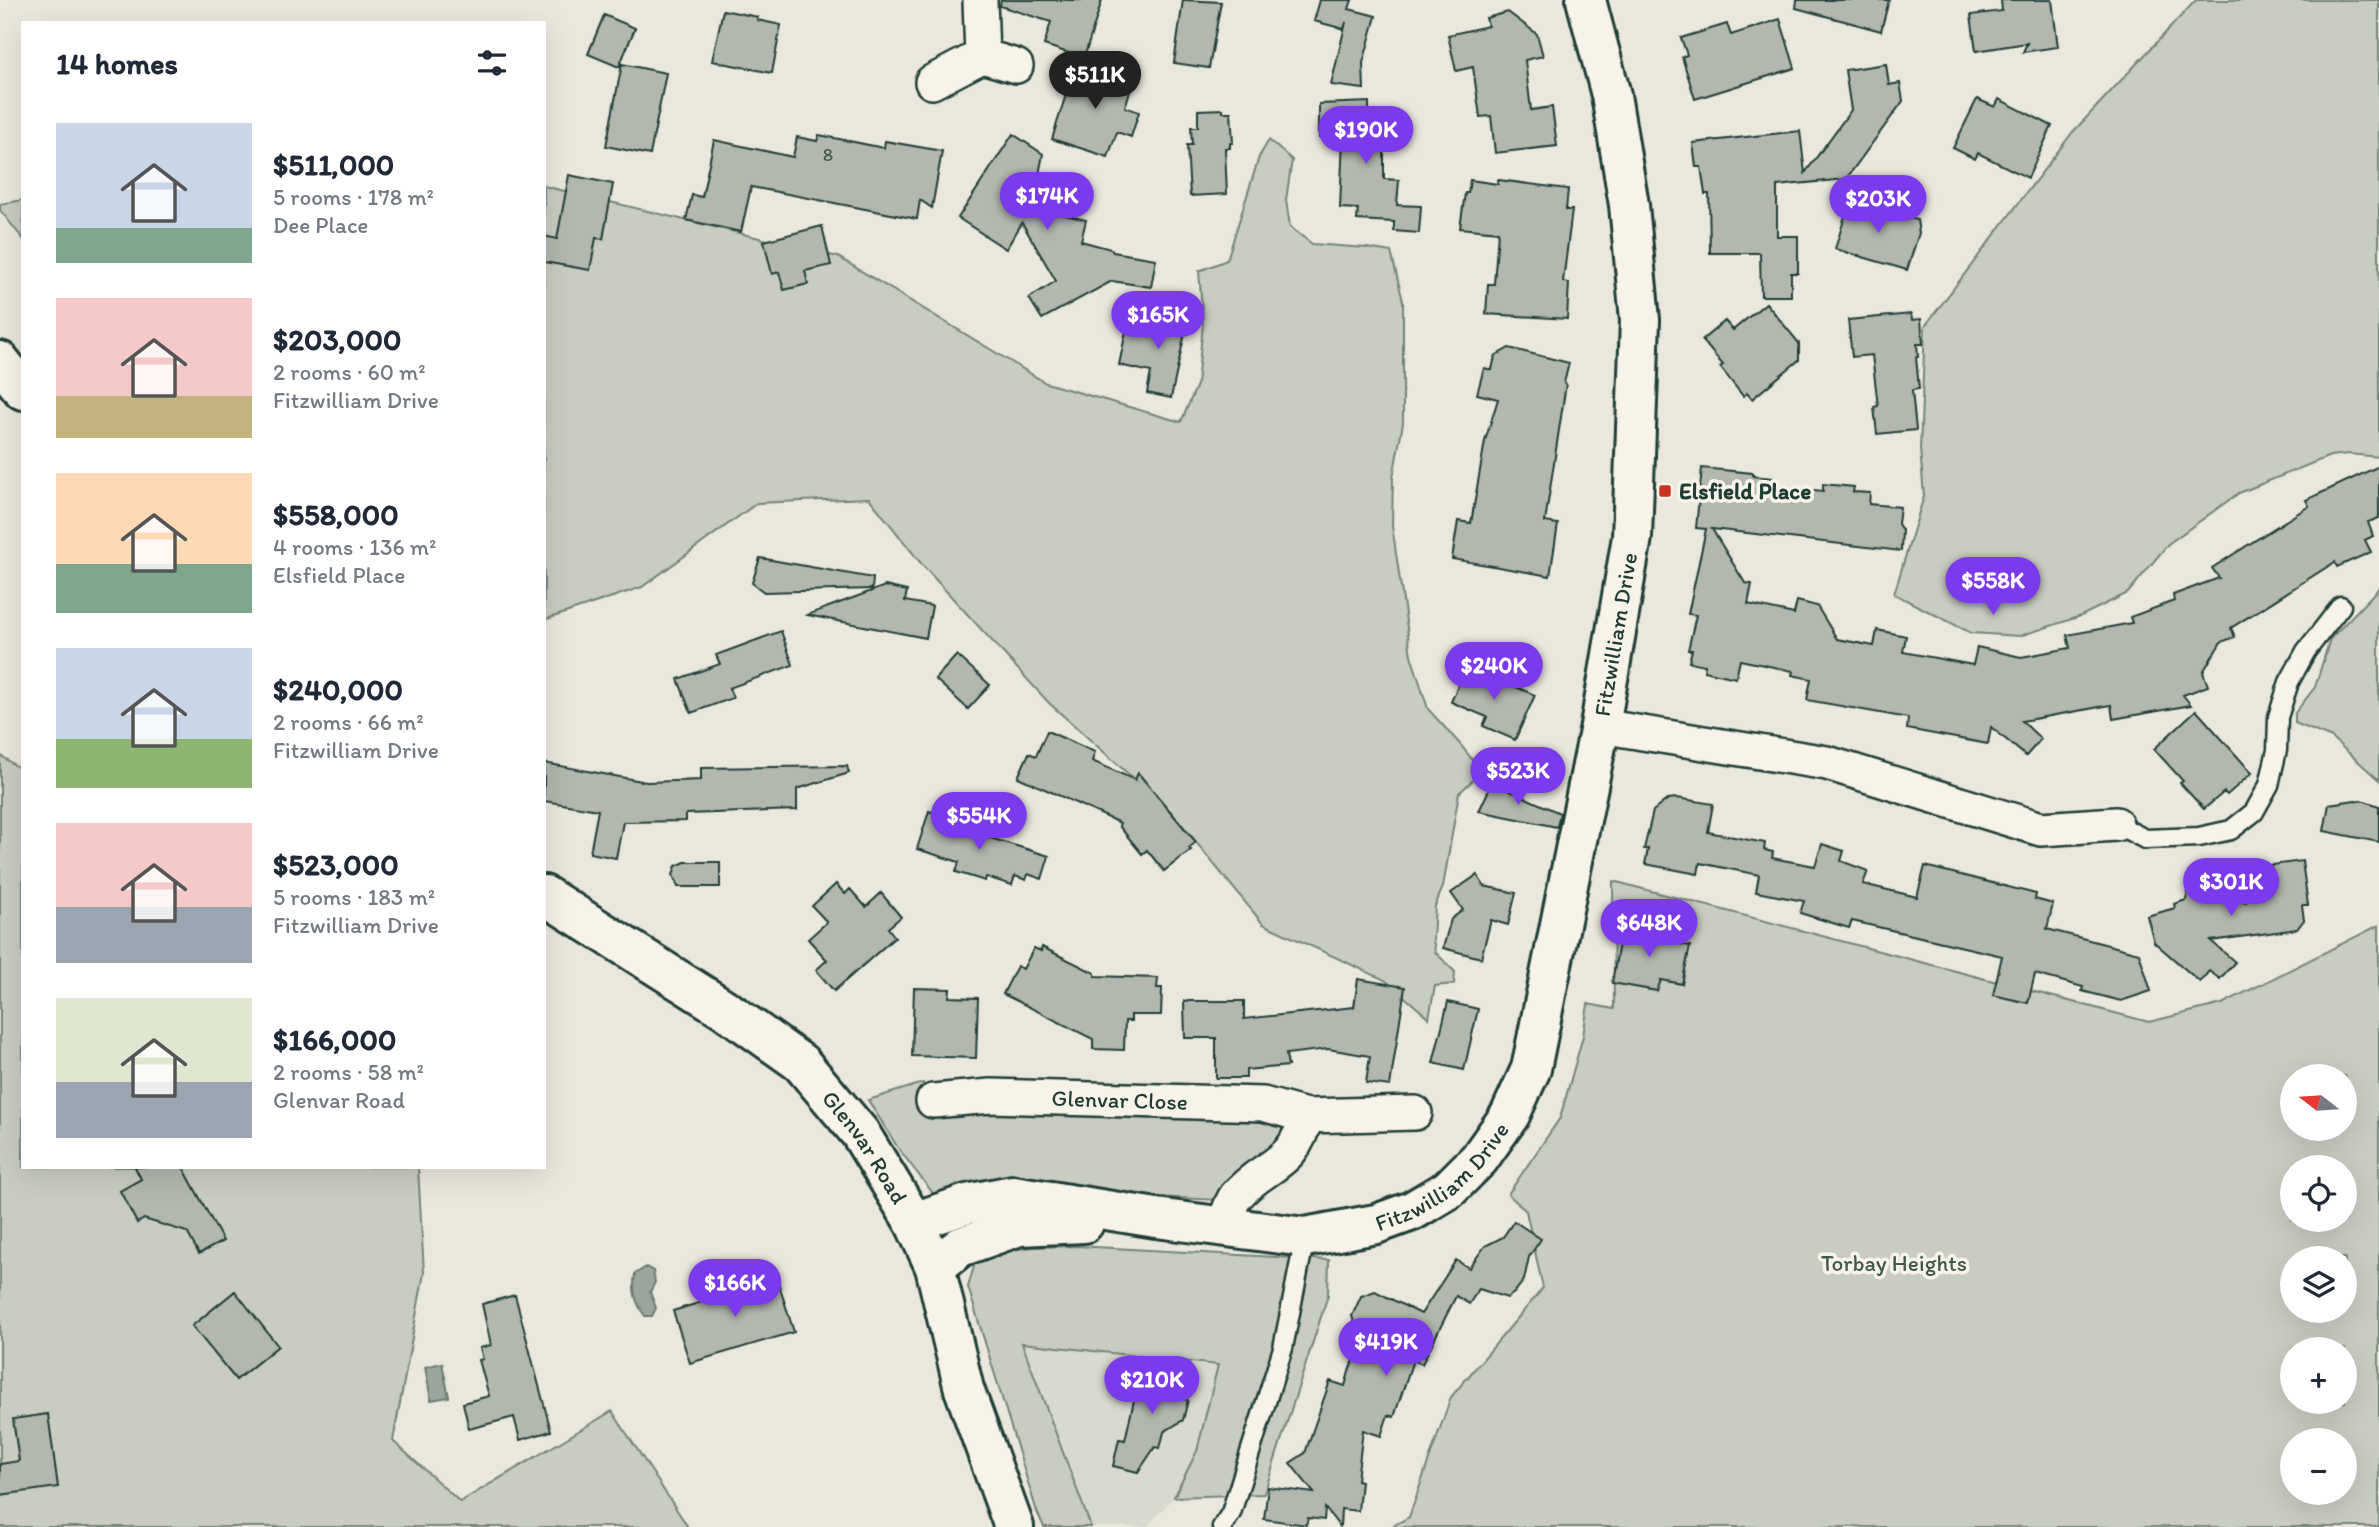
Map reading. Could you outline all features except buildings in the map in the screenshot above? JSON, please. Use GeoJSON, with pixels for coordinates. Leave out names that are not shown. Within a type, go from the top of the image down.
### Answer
{"type":"FeatureCollection","features":[{"type":"Feature","properties":{"kind":"street"},"geometry":{"type":"LineString","coordinates":[[980,0],[982,56]]}},
{"type":"Feature","properties":{"kind":"street","name":"Fitzwilliam Drive"},"geometry":{"type":"LineString","coordinates":[[914,1222],[967,1204],[1013,1195],[1156,1218],[1305,1237],[1376,1224],[1412,1211],[1449,1189],[1479,1159],[1510,1115],[1531,1069],[1600,726],[1632,537],[1640,320],[1629,205],[1611,95],[1586,0]]}},
{"type":"Feature","properties":{"kind":"street"},"geometry":{"type":"LineString","coordinates":[[932,82],[982,56],[1016,66]]}},
{"type":"Feature","properties":{"kind":"street"},"geometry":{"type":"LineString","coordinates":[[0,361],[21,387]]}},
{"type":"Feature","properties":{"kind":"street"},"geometry":{"type":"LineString","coordinates":[[1600,726],[1827,763],[2041,829],[2116,824]]}},
{"type":"Feature","properties":{"kind":"street","name":"Glenvar Road"},"geometry":{"type":"LineString","coordinates":[[546,896],[726,1010],[801,1063],[860,1133],[914,1222],[935,1267],[964,1389],[1014,1527]]}},
{"type":"Feature","properties":{"kind":"street","name":"Glenvar Close"},"geometry":{"type":"LineString","coordinates":[[933,1101],[991,1096],[1250,1103],[1306,1116],[1415,1113]]}},
{"type":"Feature","properties":{"kind":"street"},"geometry":{"type":"LineString","coordinates":[[1223,1227],[1235,1197],[1286,1157],[1303,1131],[1306,1116]]}},
{"type":"Feature","properties":{"kind":"street","name":"Fitzwilliam Drive"},"geometry":{"type":"LineString","coordinates":[[935,1267],[960,1247],[1019,1226],[1156,1218]]}},
{"type":"Feature","properties":{"kind":"lane"},"geometry":{"type":"LineString","coordinates":[[2116,824],[2146,839],[2199,837],[2231,830],[2254,811],[2269,785],[2277,750],[2278,717],[2289,682],[2306,651],[2341,606]]}},
{"type":"Feature","properties":{"kind":"lane"},"geometry":{"type":"LineString","coordinates":[[1222,1527],[1231,1513],[1283,1348],[1305,1237]]}},
{"type":"Feature","properties":{"kind":"shaded area"},"geometry":{"type":"Polygon","coordinates":[[[646,1267],[653,1271],[655,1282],[650,1292],[656,1308],[652,1316],[645,1316],[634,1291],[635,1274],[646,1267]]]}},
{"type":"Feature","properties":{"kind":"shaded area"},"geometry":{"type":"Polygon","coordinates":[[[1022,1343],[1219,1365],[1197,1451],[1174,1497],[1147,1527],[1091,1527],[1022,1343]]]}},
{"type":"Feature","properties":{"kind":"shaded area"},"geometry":{"type":"Polygon","coordinates":[[[442,1363],[449,1397],[431,1400],[425,1367],[442,1363]]]}},
{"type":"Feature","properties":{"kind":"green space"},"geometry":{"type":"Polygon","coordinates":[[[2196,0],[2379,0],[2379,457],[2348,454],[2330,456],[2239,493],[2168,544],[2128,593],[2081,616],[2020,636],[1971,633],[1894,594],[1924,496],[1920,449],[1925,326],[2072,133],[2196,0]]]}},
{"type":"Feature","properties":{"kind":"green space"},"geometry":{"type":"Polygon","coordinates":[[[1269,140],[1292,160],[1286,200],[1290,227],[1312,244],[1391,252],[1403,301],[1403,423],[1393,477],[1392,526],[1411,655],[1428,709],[1482,772],[1459,793],[1443,887],[1435,906],[1433,939],[1435,952],[1455,972],[1454,984],[1435,986],[1429,1018],[1385,980],[1263,924],[1172,813],[1049,703],[924,567],[869,498],[757,503],[642,587],[546,619],[546,186],[838,257],[1046,383],[1181,422],[1197,385],[1203,323],[1199,271],[1227,260],[1259,157],[1269,140]]]}},
{"type":"Feature","properties":{"kind":"green space"},"geometry":{"type":"Polygon","coordinates":[[[21,200],[21,236],[0,210],[0,204],[21,200]]]}},
{"type":"Feature","properties":{"kind":"green space"},"geometry":{"type":"Polygon","coordinates":[[[2379,588],[2379,780],[2332,738],[2295,723],[2295,713],[2315,687],[2330,639],[2379,588]]]}},
{"type":"Feature","properties":{"kind":"green space"},"geometry":{"type":"Polygon","coordinates":[[[0,755],[21,770],[21,1169],[418,1169],[424,1273],[393,1441],[460,1502],[612,1411],[688,1527],[0,1527],[0,755]]]}},
{"type":"Feature","properties":{"kind":"green space","name":"Torbay Heights"},"geometry":{"type":"Polygon","coordinates":[[[1613,881],[2149,1022],[2222,1004],[2379,925],[2379,1527],[1391,1527],[1409,1517],[1451,1397],[1543,1288],[1526,1211],[1508,1194],[1560,1118],[1583,1036],[1588,1004],[1614,1009],[1613,881]]]}},
{"type":"Feature","properties":{"kind":"green space"},"geometry":{"type":"Polygon","coordinates":[[[923,1083],[930,1112],[987,1105],[1291,1120],[1284,1144],[1220,1200],[1066,1193],[939,1201],[898,1148],[868,1100],[923,1083]]]}},
{"type":"Feature","properties":{"kind":"green space"},"geometry":{"type":"Polygon","coordinates":[[[1077,1246],[1329,1260],[1328,1295],[1264,1494],[1174,1497],[1197,1451],[1218,1365],[1022,1343],[1091,1527],[1044,1527],[1037,1512],[968,1287],[975,1263],[995,1252],[1034,1247],[1077,1246]]]}},
{"type":"Feature","properties":{"kind":"place","name":"Elsfield Place"},"geometry":{"type":"Point","coordinates":[1665,491]}}]}
